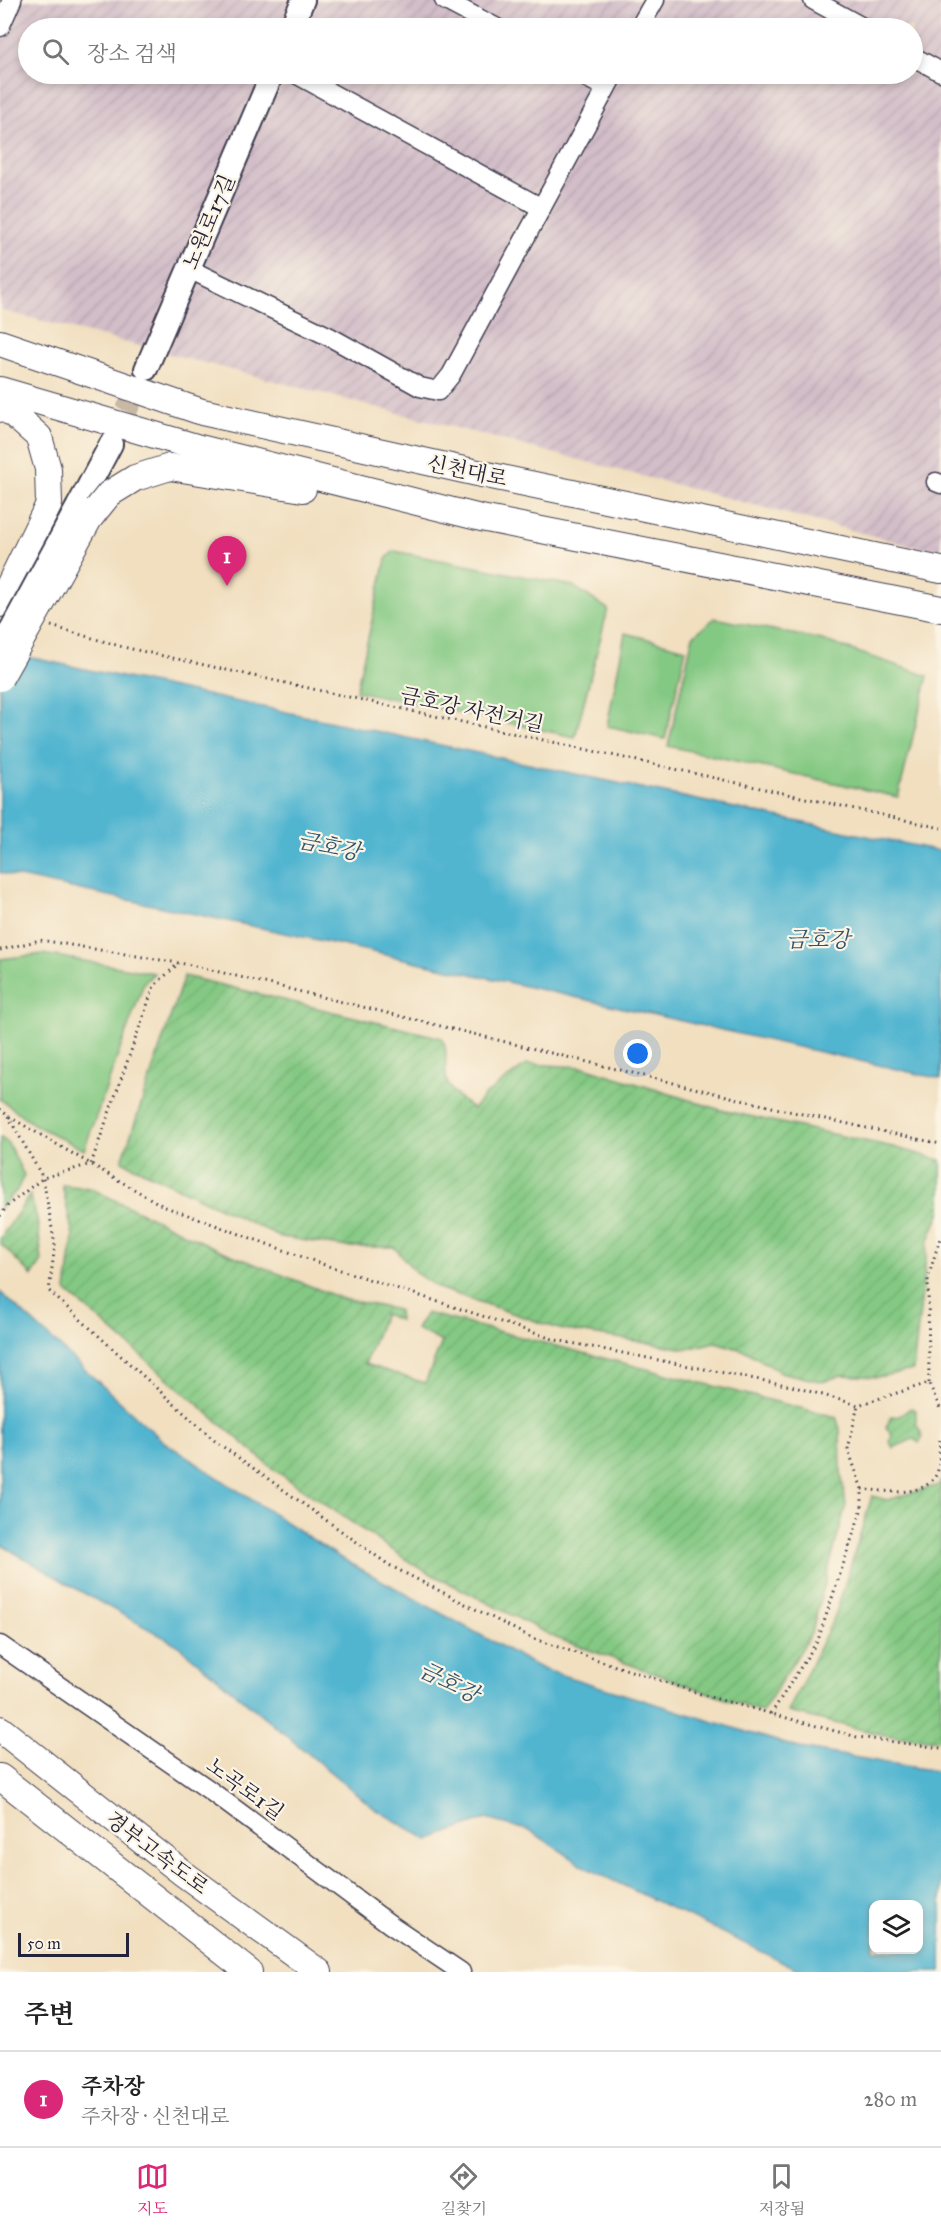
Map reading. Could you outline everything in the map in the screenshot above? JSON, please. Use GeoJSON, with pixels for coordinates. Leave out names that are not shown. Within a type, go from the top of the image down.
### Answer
{"type":"FeatureCollection","features":[{"type":"Feature","properties":{"kind":"highway","name":"신천대로"},"geometry":{"type":"LineString","coordinates":[[0,343],[202,412],[482,474],[941,570]]}},
{"type":"Feature","properties":{"kind":"highway","name":"신천대로"},"geometry":{"type":"LineString","coordinates":[[0,390],[196,447],[481,518],[941,609]]}},
{"type":"Feature","properties":{"kind":"highway"},"geometry":{"type":"LineString","coordinates":[[0,604],[49,504],[48,469],[39,437],[6,410]]}},
{"type":"Feature","properties":{"kind":"highway"},"geometry":{"type":"LineString","coordinates":[[0,678],[89,519],[109,494],[135,478],[170,467],[481,518]]}},
{"type":"Feature","properties":{"kind":"highway"},"geometry":{"type":"LineString","coordinates":[[742,529],[941,559]]}},
{"type":"Feature","properties":{"kind":"highway","name":"경부고속도로"},"geometry":{"type":"LineString","coordinates":[[0,1729],[175,1867],[319,1972]]}},
{"type":"Feature","properties":{"kind":"highway","name":"경부고속도로"},"geometry":{"type":"LineString","coordinates":[[0,1777],[249,1972]]}},
{"type":"Feature","properties":{"kind":"main road"},"geometry":{"type":"LineString","coordinates":[[295,18],[303,0]]}},
{"type":"Feature","properties":{"kind":"main road","name":"노원로17길"},"geometry":{"type":"LineString","coordinates":[[146,369],[268,84]]}},
{"type":"Feature","properties":{"kind":"main road"},"geometry":{"type":"LineString","coordinates":[[0,650],[111,444]]}},
{"type":"Feature","properties":{"kind":"street"},"geometry":{"type":"LineString","coordinates":[[0,27],[12,0]]}},
{"type":"Feature","properties":{"kind":"street"},"geometry":{"type":"LineString","coordinates":[[444,0],[478,18]]}},
{"type":"Feature","properties":{"kind":"street"},"geometry":{"type":"LineString","coordinates":[[645,18],[655,0]]}},
{"type":"Feature","properties":{"kind":"street"},"geometry":{"type":"LineString","coordinates":[[813,0],[846,18]]}},
{"type":"Feature","properties":{"kind":"street"},"geometry":{"type":"LineString","coordinates":[[923,62],[941,72]]}},
{"type":"Feature","properties":{"kind":"street"},"geometry":{"type":"LineString","coordinates":[[314,84],[540,207]]}},
{"type":"Feature","properties":{"kind":"street"},"geometry":{"type":"LineString","coordinates":[[189,269],[330,337],[420,387],[438,391],[451,375],[608,84]]}},
{"type":"Feature","properties":{"kind":"street","name":"노곡로1길"},"geometry":{"type":"LineString","coordinates":[[0,1645],[208,1789],[392,1925],[461,1972]]}},
{"type":"Feature","properties":{"kind":"path","name":"금호강 자전거길"},"geometry":{"type":"LineString","coordinates":[[41,623],[123,647],[941,828]]}},
{"type":"Feature","properties":{"kind":"path"},"geometry":{"type":"LineString","coordinates":[[0,950],[40,940],[179,963],[784,1110],[941,1144]]}},
{"type":"Feature","properties":{"kind":"path"},"geometry":{"type":"LineString","coordinates":[[91,1164],[154,986],[179,963]]}},
{"type":"Feature","properties":{"kind":"path"},"geometry":{"type":"LineString","coordinates":[[0,1109],[8,1116],[163,1206],[322,1264],[556,1340],[791,1386],[858,1405],[929,1383]]}},
{"type":"Feature","properties":{"kind":"path"},"geometry":{"type":"LineString","coordinates":[[8,1116],[43,1178],[55,1245],[49,1291],[215,1441],[389,1565],[534,1639],[710,1697],[771,1714],[857,1737],[941,1748]]}},
{"type":"Feature","properties":{"kind":"path"},"geometry":{"type":"LineString","coordinates":[[0,1216],[8,1205],[43,1178],[91,1164]]}},
{"type":"Feature","properties":{"kind":"path"},"geometry":{"type":"LineString","coordinates":[[941,1235],[928,1278],[929,1383],[941,1411]]}},
{"type":"Feature","properties":{"kind":"path"},"geometry":{"type":"LineString","coordinates":[[771,1714],[818,1640],[862,1508],[862,1489],[848,1449],[858,1405]]}},
{"type":"Feature","properties":{"kind":"path"},"geometry":{"type":"LineString","coordinates":[[862,1489],[902,1493],[930,1484],[939,1472],[941,1433]]}},
{"type":"Feature","properties":{"kind":"shaded area"},"geometry":{"type":"Polygon","coordinates":[[[0,0],[941,0],[941,550],[916,547],[0,310],[0,0]]]}},
{"type":"Feature","properties":{"kind":"green space"},"geometry":{"type":"Polygon","coordinates":[[[394,551],[573,586],[608,609],[575,737],[356,691],[386,559],[394,551]]]}},
{"type":"Feature","properties":{"kind":"green space"},"geometry":{"type":"Polygon","coordinates":[[[715,618],[822,640],[928,676],[898,797],[668,746],[693,636],[715,618]]]}},
{"type":"Feature","properties":{"kind":"green space"},"geometry":{"type":"Polygon","coordinates":[[[625,633],[686,649],[665,739],[607,726],[625,633]]]}},
{"type":"Feature","properties":{"kind":"green space"},"geometry":{"type":"Polygon","coordinates":[[[43,954],[154,973],[144,983],[84,1150],[35,1125],[0,1099],[0,959],[43,954]]]}},
{"type":"Feature","properties":{"kind":"green space"},"geometry":{"type":"Polygon","coordinates":[[[184,976],[442,1038],[446,1050],[448,1084],[456,1095],[473,1109],[485,1095],[527,1064],[584,1067],[721,1110],[893,1147],[941,1160],[941,1211],[928,1242],[913,1370],[877,1377],[841,1375],[823,1382],[780,1372],[746,1351],[715,1342],[687,1349],[559,1329],[438,1288],[417,1274],[394,1247],[347,1247],[281,1237],[122,1161],[184,976]]]}},
{"type":"Feature","properties":{"kind":"green space"},"geometry":{"type":"Polygon","coordinates":[[[0,1137],[8,1143],[24,1175],[17,1190],[0,1208],[0,1137]]]}},
{"type":"Feature","properties":{"kind":"green space"},"geometry":{"type":"Polygon","coordinates":[[[62,1185],[90,1188],[217,1249],[343,1299],[398,1310],[399,1320],[384,1314],[365,1364],[425,1383],[442,1342],[416,1329],[426,1313],[836,1417],[840,1429],[841,1471],[846,1505],[811,1634],[762,1712],[556,1638],[416,1566],[273,1469],[66,1291],[73,1236],[62,1185]]]}},
{"type":"Feature","properties":{"kind":"green space"},"geometry":{"type":"Polygon","coordinates":[[[30,1195],[37,1218],[42,1261],[32,1276],[0,1243],[0,1239],[30,1195]]]}},
{"type":"Feature","properties":{"kind":"green space"},"geometry":{"type":"Polygon","coordinates":[[[911,1408],[916,1410],[916,1423],[923,1436],[919,1443],[913,1439],[893,1448],[890,1442],[890,1431],[886,1428],[891,1416],[900,1416],[911,1408]]]}},
{"type":"Feature","properties":{"kind":"green space"},"geometry":{"type":"Polygon","coordinates":[[[941,1480],[941,1740],[889,1736],[788,1712],[836,1613],[872,1496],[887,1500],[939,1485],[941,1480]]]}},
{"type":"Feature","properties":{"kind":"water","name":"금호강"},"geometry":{"type":"Polygon","coordinates":[[[0,648],[19,655],[941,851],[941,1079],[337,944],[0,873],[0,648]]]}},
{"type":"Feature","properties":{"kind":"water","name":"금호강"},"geometry":{"type":"Polygon","coordinates":[[[0,1292],[164,1442],[339,1557],[542,1669],[799,1748],[941,1772],[941,1972],[804,1972],[587,1868],[531,1831],[486,1819],[428,1840],[375,1809],[176,1644],[0,1544],[0,1292]]]}},
{"type":"Feature","properties":{"kind":"tunnel"},"geometry":{"type":"LineString","coordinates":[[112,441],[144,374]]}},
{"type":"Feature","properties":{"kind":"place","name":"주차장"},"geometry":{"type":"Point","coordinates":[227,586]}}]}
